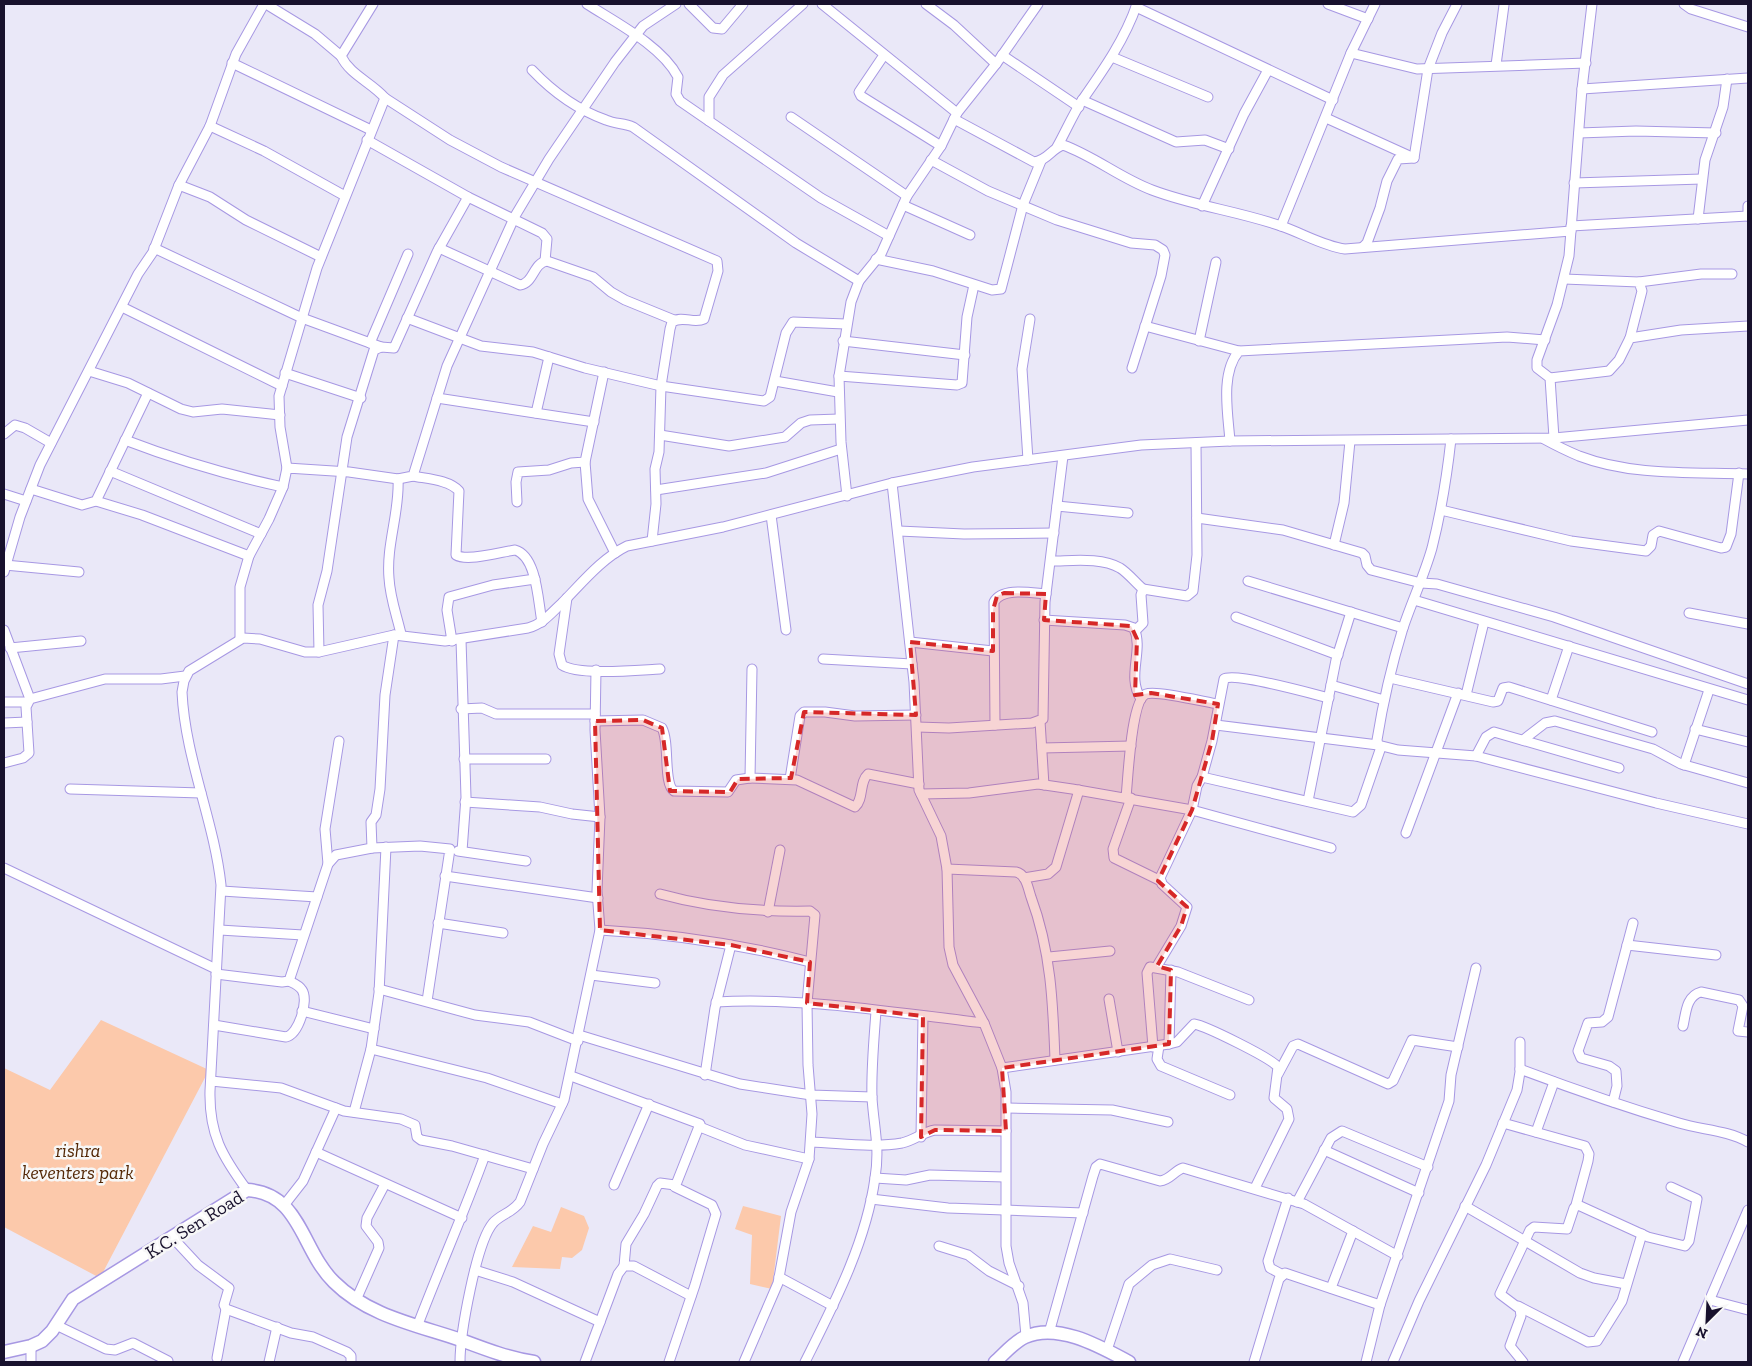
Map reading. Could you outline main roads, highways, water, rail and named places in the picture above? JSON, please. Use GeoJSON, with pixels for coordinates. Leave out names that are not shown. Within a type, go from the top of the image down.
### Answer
{"type":"FeatureCollection","features":[{"type":"Feature","properties":{"kind":"park label","name":"rishra keventers park"},"geometry":{"type":"Point","coordinates":[78,1161]}}]}
